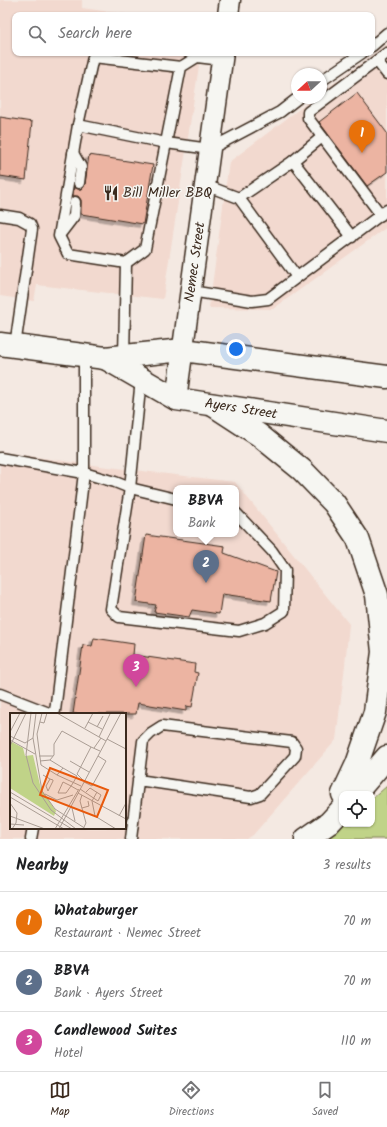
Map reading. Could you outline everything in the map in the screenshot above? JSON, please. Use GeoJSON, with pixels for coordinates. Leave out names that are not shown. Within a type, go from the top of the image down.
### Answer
{"type":"FeatureCollection","features":[{"type":"Feature","properties":{"kind":"main road","name":"Ayers Street"},"geometry":{"type":"LineString","coordinates":[[8,345],[104,357],[183,350],[387,377]]}},
{"type":"Feature","properties":{"kind":"main road","name":"Ayers Street"},"geometry":{"type":"LineString","coordinates":[[104,357],[176,399],[387,431]]}},
{"type":"Feature","properties":{"kind":"main road"},"geometry":{"type":"LineString","coordinates":[[343,371],[387,365]]}},
{"type":"Feature","properties":{"kind":"main road"},"geometry":{"type":"LineString","coordinates":[[212,405],[265,440],[302,470],[334,503],[358,539],[378,595],[383,652],[375,712],[357,764],[344,791]]}},
{"type":"Feature","properties":{"kind":"main road"},"geometry":{"type":"LineString","coordinates":[[358,791],[387,757]]}},
{"type":"Feature","properties":{"kind":"main road"},"geometry":{"type":"LineString","coordinates":[[306,839],[336,816],[339,806]]}},
{"type":"Feature","properties":{"kind":"street"},"geometry":{"type":"LineString","coordinates":[[228,12],[230,0]]}},
{"type":"Feature","properties":{"kind":"street","name":"Nemec Street"},"geometry":{"type":"LineString","coordinates":[[176,399],[222,56]]}},
{"type":"Feature","properties":{"kind":"lane"},"geometry":{"type":"LineString","coordinates":[[375,43],[387,33]]}},
{"type":"Feature","properties":{"kind":"lane"},"geometry":{"type":"LineString","coordinates":[[191,291],[252,301],[268,299],[384,212],[322,137],[308,118],[308,112],[387,53]]}},
{"type":"Feature","properties":{"kind":"lane"},"geometry":{"type":"LineString","coordinates":[[126,263],[68,254],[59,236],[78,125],[93,58],[181,67],[197,57],[222,56]]}},
{"type":"Feature","properties":{"kind":"lane"},"geometry":{"type":"LineString","coordinates":[[327,77],[358,56]]}},
{"type":"Feature","properties":{"kind":"lane"},"geometry":{"type":"LineString","coordinates":[[377,61],[387,74]]}},
{"type":"Feature","properties":{"kind":"lane"},"geometry":{"type":"LineString","coordinates":[[0,694],[49,713],[53,713],[55,711],[84,473],[104,357],[126,263],[145,249],[181,67]]}},
{"type":"Feature","properties":{"kind":"lane"},"geometry":{"type":"LineString","coordinates":[[78,125],[166,143],[210,149],[280,112],[291,103]]}},
{"type":"Feature","properties":{"kind":"lane"},"geometry":{"type":"LineString","coordinates":[[239,198],[292,161],[322,137]]}},
{"type":"Feature","properties":{"kind":"lane"},"geometry":{"type":"LineString","coordinates":[[73,153],[81,167],[79,183]]}},
{"type":"Feature","properties":{"kind":"lane"},"geometry":{"type":"LineString","coordinates":[[292,161],[352,236]]}},
{"type":"Feature","properties":{"kind":"lane"},"geometry":{"type":"LineString","coordinates":[[205,185],[239,198],[297,277]]}},
{"type":"Feature","properties":{"kind":"lane"},"geometry":{"type":"LineString","coordinates":[[59,236],[74,216],[75,202]]}},
{"type":"Feature","properties":{"kind":"lane"},"geometry":{"type":"LineString","coordinates":[[0,215],[19,218],[30,224],[32,229],[8,345]]}},
{"type":"Feature","properties":{"kind":"lane"},"geometry":{"type":"LineString","coordinates":[[141,379],[130,488],[111,609],[119,617],[239,631],[265,624],[284,611],[285,570],[272,551],[239,516]]}},
{"type":"Feature","properties":{"kind":"lane"},"geometry":{"type":"LineString","coordinates":[[0,458],[84,473],[130,488],[173,498]]}},
{"type":"Feature","properties":{"kind":"lane"},"geometry":{"type":"LineString","coordinates":[[131,839],[138,780],[143,741],[150,732],[162,726],[292,742],[296,748],[295,756],[260,794],[251,797],[138,780]]}},
{"type":"Feature","properties":{"kind":"lane"},"geometry":{"type":"LineString","coordinates":[[31,839],[33,829]]}},
{"type":"Feature","properties":{"kind":"shaded area"},"geometry":{"type":"Polygon","coordinates":[[[0,0],[82,0],[82,8],[111,12],[12,12],[12,56],[201,56],[163,299],[37,285],[34,301],[0,296],[0,0]]]}},
{"type":"Feature","properties":{"kind":"shaded area"},"geometry":{"type":"Polygon","coordinates":[[[387,44],[387,227],[273,309],[209,308],[229,162],[306,104],[327,104],[327,89],[371,56],[375,56],[375,53],[387,44]]]}},
{"type":"Feature","properties":{"kind":"shaded area"},"geometry":{"type":"Polygon","coordinates":[[[0,452],[100,466],[235,482],[237,485],[173,485],[173,537],[239,537],[239,487],[349,624],[336,740],[253,835],[247,839],[0,839],[0,452]]]}},
{"type":"Feature","properties":{"kind":"green space"},"geometry":{"type":"Polygon","coordinates":[[[387,786],[387,839],[325,839],[339,827],[375,827],[375,796],[387,786]]]}},
{"type":"Feature","properties":{"kind":"building"},"geometry":{"type":"Polygon","coordinates":[[[357,93],[387,133],[387,172],[367,186],[319,122],[357,93]]]}},
{"type":"Feature","properties":{"kind":"building"},"geometry":{"type":"Polygon","coordinates":[[[0,117],[32,122],[26,180],[0,176],[0,117]]]}},
{"type":"Feature","properties":{"kind":"building","name":"Bill Miller BBQ"},"geometry":{"type":"Polygon","coordinates":[[[89,155],[153,165],[143,224],[81,214],[81,200],[78,196],[73,196],[74,187],[81,189],[84,187],[89,155]]]}},
{"type":"Feature","properties":{"kind":"building"},"geometry":{"type":"Polygon","coordinates":[[[146,535],[225,546],[224,553],[276,572],[271,601],[222,594],[219,614],[192,610],[189,617],[154,612],[156,605],[136,602],[146,535]]]}},
{"type":"Feature","properties":{"kind":"building"},"geometry":{"type":"Polygon","coordinates":[[[94,638],[134,644],[133,655],[195,664],[194,672],[198,673],[192,707],[186,706],[186,711],[138,703],[136,714],[73,713],[83,645],[92,646],[94,638]]]}},
{"type":"Feature","properties":{"kind":"place","name":"Whataburger"},"geometry":{"type":"Point","coordinates":[362,153]}},
{"type":"Feature","properties":{"kind":"place","name":"Bill Miller BBQ"},"geometry":{"type":"Point","coordinates":[111,193]}},
{"type":"Feature","properties":{"kind":"place","name":"BBVA"},"geometry":{"type":"Point","coordinates":[206,583]}},
{"type":"Feature","properties":{"kind":"place","name":"Candlewood Suites"},"geometry":{"type":"Point","coordinates":[136,687]}}]}
